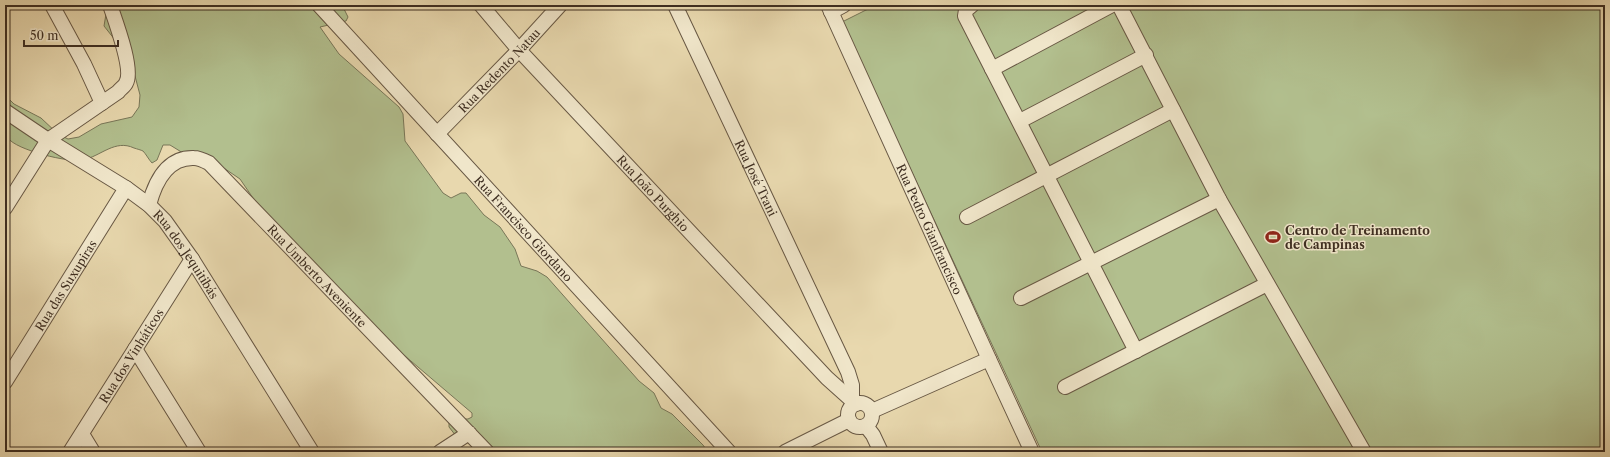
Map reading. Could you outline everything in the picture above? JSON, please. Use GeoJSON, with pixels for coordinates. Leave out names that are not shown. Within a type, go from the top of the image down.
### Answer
{"type":"FeatureCollection","features":[{"type":"Feature","properties":{"kind":"street"},"geometry":{"type":"LineString","coordinates":[[52,5],[84,64],[102,103]]}},
{"type":"Feature","properties":{"kind":"street"},"geometry":{"type":"LineString","coordinates":[[5,208],[48,140],[118,92],[127,82],[128,72],[122,41],[110,5]]}},
{"type":"Feature","properties":{"kind":"street","name":"Rua Francisco Giordano"},"geometry":{"type":"LineString","coordinates":[[319,5],[729,452]]}},
{"type":"Feature","properties":{"kind":"street","name":"Rua João Purghio"},"geometry":{"type":"LineString","coordinates":[[481,5],[519,50],[827,378],[852,409]]}},
{"type":"Feature","properties":{"kind":"street","name":"Rua Redento Natau"},"geometry":{"type":"LineString","coordinates":[[437,134],[519,50],[560,5]]}},
{"type":"Feature","properties":{"kind":"street","name":"Rua José Trani"},"geometry":{"type":"LineString","coordinates":[[675,5],[848,372],[852,385],[852,409]]}},
{"type":"Feature","properties":{"kind":"street"},"geometry":{"type":"LineString","coordinates":[[830,8],[844,5]]}},
{"type":"Feature","properties":{"kind":"street"},"geometry":{"type":"LineString","coordinates":[[972,5],[966,10],[965,16],[1136,351]]}},
{"type":"Feature","properties":{"kind":"street"},"geometry":{"type":"LineString","coordinates":[[992,69],[1112,5]]}},
{"type":"Feature","properties":{"kind":"street"},"geometry":{"type":"LineString","coordinates":[[1120,5],[1219,198],[1364,452]]}},
{"type":"Feature","properties":{"kind":"street","name":"Rua Pedro Gianfrancisco"},"geometry":{"type":"LineString","coordinates":[[830,8],[988,359],[1032,452]]}},
{"type":"Feature","properties":{"kind":"street"},"geometry":{"type":"LineString","coordinates":[[1020,122],[1146,55]]}},
{"type":"Feature","properties":{"kind":"street"},"geometry":{"type":"LineString","coordinates":[[967,217],[1173,110]]}},
{"type":"Feature","properties":{"kind":"street","name":"Rua dos Jequitibás"},"geometry":{"type":"LineString","coordinates":[[5,112],[126,188],[149,205],[165,220],[192,259],[312,452]]}},
{"type":"Feature","properties":{"kind":"street","name":"Rua Umberto Aveniente"},"geometry":{"type":"LineString","coordinates":[[149,205],[154,186],[168,167],[177,161],[196,158],[209,163],[486,452]]}},
{"type":"Feature","properties":{"kind":"street","name":"Rua das Suxupiras"},"geometry":{"type":"LineString","coordinates":[[5,382],[126,188]]}},
{"type":"Feature","properties":{"kind":"street"},"geometry":{"type":"LineString","coordinates":[[1021,298],[1219,198]]}},
{"type":"Feature","properties":{"kind":"street","name":"Rua dos Vinháticos"},"geometry":{"type":"LineString","coordinates":[[70,452],[192,259]]}},
{"type":"Feature","properties":{"kind":"street"},"geometry":{"type":"LineString","coordinates":[[1065,387],[1267,284]]}},
{"type":"Feature","properties":{"kind":"street"},"geometry":{"type":"LineString","coordinates":[[136,349],[199,452]]}},
{"type":"Feature","properties":{"kind":"street"},"geometry":{"type":"LineString","coordinates":[[827,378],[832,368],[837,351]]}},
{"type":"Feature","properties":{"kind":"street"},"geometry":{"type":"LineString","coordinates":[[872,411],[988,359]]}},
{"type":"Feature","properties":{"kind":"street"},"geometry":{"type":"LineString","coordinates":[[785,452],[860,403],[867,405],[872,411],[871,421],[866,426],[856,426],[852,409]]}},
{"type":"Feature","properties":{"kind":"street"},"geometry":{"type":"LineString","coordinates":[[866,426],[873,435],[881,452]]}},
{"type":"Feature","properties":{"kind":"street"},"geometry":{"type":"LineString","coordinates":[[440,452],[469,433]]}},
{"type":"Feature","properties":{"kind":"street"},"geometry":{"type":"LineString","coordinates":[[82,434],[93,452]]}},
{"type":"Feature","properties":{"kind":"green space"},"geometry":{"type":"Polygon","coordinates":[[[110,5],[342,5],[348,17],[346,21],[320,27],[339,54],[399,107],[403,114],[405,141],[443,193],[451,198],[461,193],[466,193],[484,215],[500,227],[515,249],[521,266],[537,271],[547,277],[639,381],[654,393],[661,408],[672,414],[708,452],[481,452],[476,443],[456,436],[449,427],[449,419],[468,419],[472,417],[472,413],[398,350],[281,239],[240,179],[215,162],[183,153],[170,145],[163,145],[157,160],[152,163],[143,151],[127,146],[114,147],[83,160],[66,160],[43,155],[13,143],[8,138],[5,129],[5,95],[14,104],[41,118],[58,134],[68,139],[79,137],[101,124],[132,117],[139,107],[140,95],[135,76],[119,45],[104,26],[106,14],[110,5]]]}},
{"type":"Feature","properties":{"kind":"green space","name":"Centro de Treinamento de Campinas"},"geometry":{"type":"Polygon","coordinates":[[[876,5],[1605,5],[1605,452],[1042,452],[842,22],[876,5]]]}},
{"type":"Feature","properties":{"kind":"place","name":"Centro de Treinamento de Campinas"},"geometry":{"type":"Point","coordinates":[1273,237]}}]}
